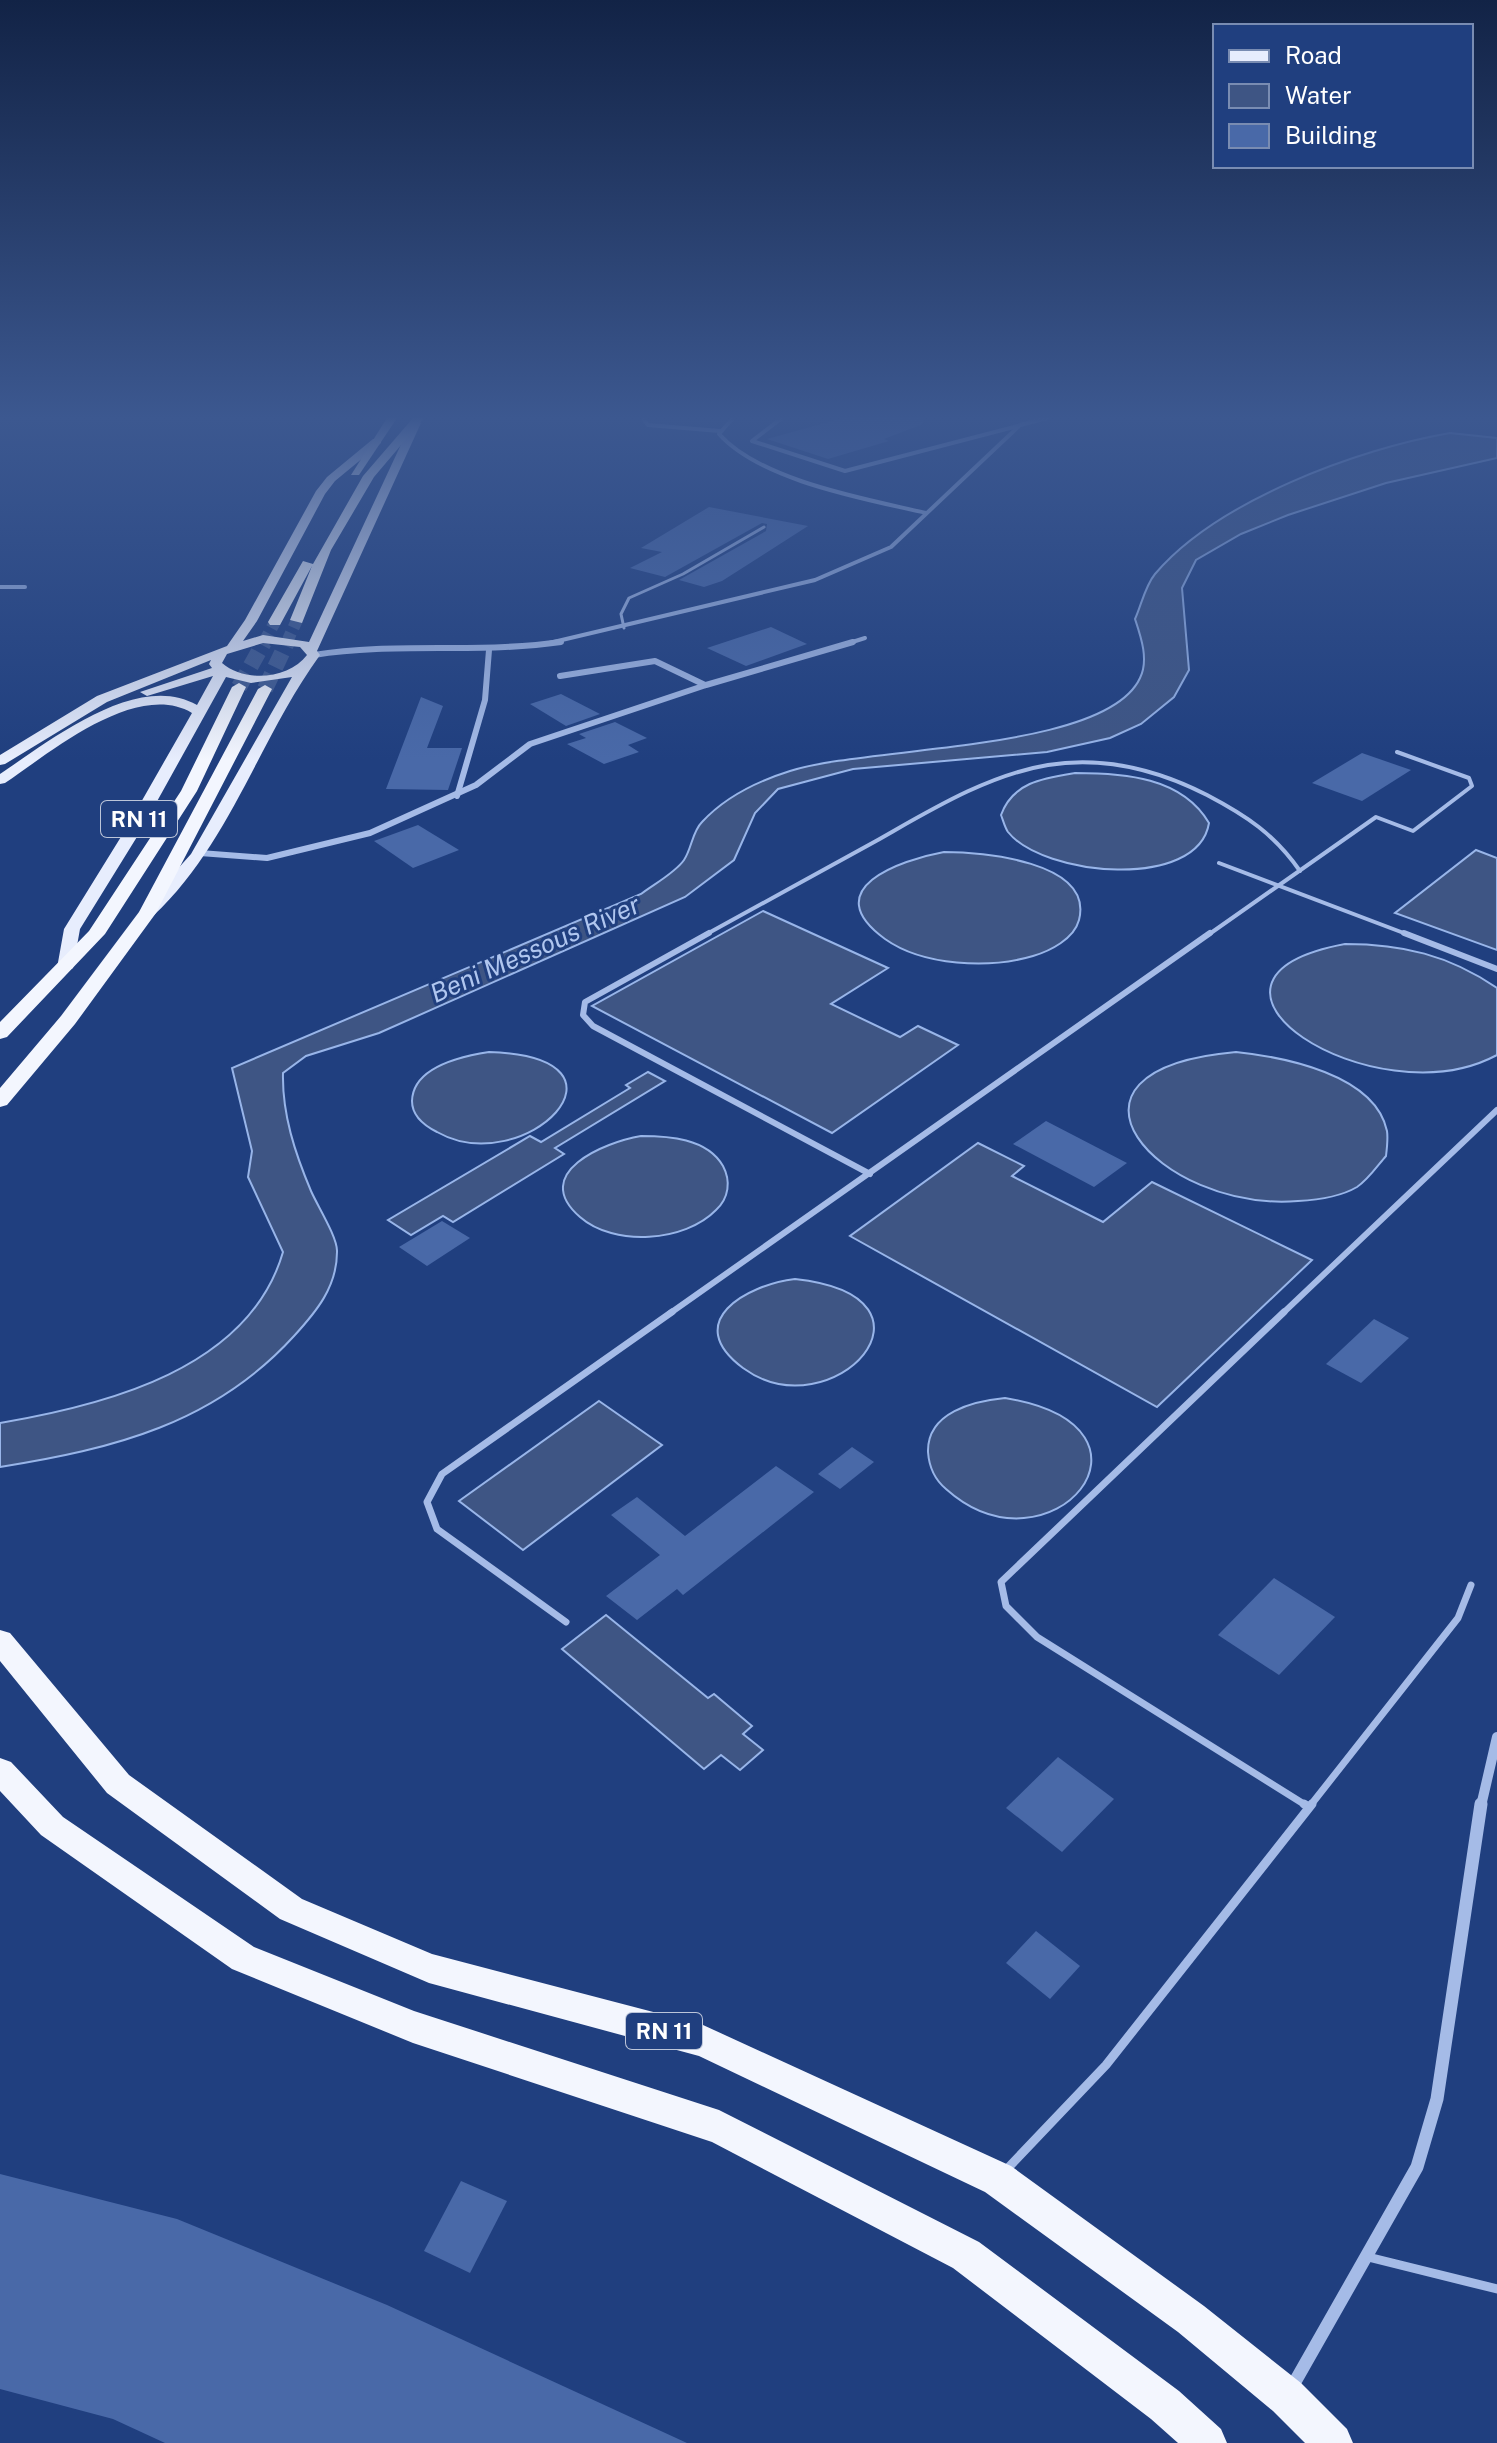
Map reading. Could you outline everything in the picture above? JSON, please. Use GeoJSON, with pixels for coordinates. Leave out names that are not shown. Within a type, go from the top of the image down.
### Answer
{"type":"FeatureCollection","features":[{"type":"Feature","properties":{"kind":"highway"},"geometry":{"type":"LineString","coordinates":[[275,622],[324,532]]}},
{"type":"Feature","properties":{"kind":"highway","name":"RN 11"},"geometry":{"type":"LineString","coordinates":[[297,620],[325,550],[336,532]]}},
{"type":"Feature","properties":{"kind":"highway","name":"RN 11"},"geometry":{"type":"LineString","coordinates":[[0,1033],[96,934],[189,791],[239,687]]}},
{"type":"Feature","properties":{"kind":"highway","name":"RN 11"},"geometry":{"type":"LineString","coordinates":[[0,1101],[68,1020],[147,913],[265,689]]}},
{"type":"Feature","properties":{"kind":"highway","name":"RN 11"},"geometry":{"type":"LineString","coordinates":[[0,1641],[118,1784],[291,1909],[429,1968],[703,2041],[998,2179],[1191,2319],[1287,2397],[1333,2443]]}},
{"type":"Feature","properties":{"kind":"highway"},"geometry":{"type":"LineString","coordinates":[[0,1771],[52,1826],[243,1958],[413,2027],[719,2127],[966,2255],[1165,2405],[1207,2443]]}},
{"type":"Feature","properties":{"kind":"main road"},"geometry":{"type":"LineString","coordinates":[[221,671],[216,658],[228,649],[251,621],[299,532]]}},
{"type":"Feature","properties":{"kind":"main road","name":"RN 11"},"geometry":{"type":"LineString","coordinates":[[147,913],[173,891],[220,824],[258,747],[310,657],[367,532]]}},
{"type":"Feature","properties":{"kind":"main road"},"geometry":{"type":"LineString","coordinates":[[0,761],[7,752],[102,699],[228,649],[279,639],[310,657]]}},
{"type":"Feature","properties":{"kind":"main road"},"geometry":{"type":"LineString","coordinates":[[0,780],[91,720],[140,694],[221,671],[263,678],[310,657]]}},
{"type":"Feature","properties":{"kind":"main road","name":"RN 11"},"geometry":{"type":"LineString","coordinates":[[65,968],[72,929],[132,832],[221,671]]}},
{"type":"Feature","properties":{"kind":"main road"},"geometry":{"type":"LineString","coordinates":[[91,720],[128,706],[155,701],[181,703],[199,712]]}},
{"type":"Feature","properties":{"kind":"street"},"geometry":{"type":"LineString","coordinates":[[310,657],[351,649],[489,650],[559,642],[624,628],[841,570],[891,547],[906,532]]}},
{"type":"Feature","properties":{"kind":"street"},"geometry":{"type":"LineString","coordinates":[[0,587],[25,587]]}},
{"type":"Feature","properties":{"kind":"street"},"geometry":{"type":"LineString","coordinates":[[200,853],[263,858],[299,853],[387,826],[457,796],[514,760],[530,744],[706,685],[865,638]]}},
{"type":"Feature","properties":{"kind":"street"},"geometry":{"type":"LineString","coordinates":[[457,796],[485,700],[489,650]]}},
{"type":"Feature","properties":{"kind":"street"},"geometry":{"type":"LineString","coordinates":[[560,676],[655,661],[706,685]]}},
{"type":"Feature","properties":{"kind":"street"},"geometry":{"type":"LineString","coordinates":[[1287,2397],[1417,2167],[1437,2099],[1486,1774],[1497,1737]]}},
{"type":"Feature","properties":{"kind":"lane"},"geometry":{"type":"LineString","coordinates":[[624,628],[621,614],[629,598],[683,574],[755,532]]}},
{"type":"Feature","properties":{"kind":"lane"},"geometry":{"type":"LineString","coordinates":[[566,1622],[437,1529],[427,1502],[442,1474],[1376,817],[1413,831],[1472,786],[1469,778],[1451,769],[1397,752]]}},
{"type":"Feature","properties":{"kind":"lane"},"geometry":{"type":"LineString","coordinates":[[870,1174],[593,1026],[583,1015],[585,1002],[962,793],[1046,765],[1083,762],[1122,765],[1177,780],[1253,819],[1282,845],[1300,871]]}},
{"type":"Feature","properties":{"kind":"lane"},"geometry":{"type":"LineString","coordinates":[[1219,863],[1497,969]]}},
{"type":"Feature","properties":{"kind":"lane"},"geometry":{"type":"LineString","coordinates":[[1309,1807],[1037,1637],[1006,1606],[1001,1582],[1497,1110]]}},
{"type":"Feature","properties":{"kind":"lane"},"geometry":{"type":"LineString","coordinates":[[998,2179],[1106,2065],[1458,1618],[1471,1585]]}},
{"type":"Feature","properties":{"kind":"lane"},"geometry":{"type":"LineString","coordinates":[[1365,2257],[1497,2289]]}},
{"type":"Feature","properties":{"kind":"water","name":"Beni Messous River"},"geometry":{"type":"Polygon","coordinates":[[[1202,532],[1246,532],[1196,560],[1182,588],[1189,670],[1174,697],[1141,724],[1110,738],[1047,752],[853,769],[778,789],[755,813],[734,860],[685,897],[379,1033],[306,1056],[283,1073],[291,1133],[337,1252],[333,1277],[317,1308],[263,1366],[196,1411],[122,1441],[0,1467],[0,1423],[84,1405],[168,1375],[206,1353],[239,1326],[265,1292],[283,1252],[248,1177],[252,1151],[232,1068],[641,894],[680,865],[699,826],[711,813],[743,791],[766,780],[825,763],[1034,733],[1082,720],[1118,702],[1143,671],[1143,648],[1135,619],[1146,590],[1155,574],[1202,532]]]}},
{"type":"Feature","properties":{"kind":"water"},"geometry":{"type":"Polygon","coordinates":[[[1075,773],[1132,777],[1168,787],[1184,796],[1209,823],[1199,845],[1178,859],[1150,867],[1118,870],[1053,859],[1026,847],[1008,832],[1001,815],[1013,795],[1041,780],[1075,773]]]}},
{"type":"Feature","properties":{"kind":"water"},"geometry":{"type":"Polygon","coordinates":[[[1476,850],[1497,858],[1497,950],[1395,913],[1476,850]]]}},
{"type":"Feature","properties":{"kind":"water"},"geometry":{"type":"Polygon","coordinates":[[[944,852],[1007,858],[1053,873],[1069,884],[1079,900],[1076,927],[1067,938],[1047,951],[997,963],[937,960],[900,948],[866,921],[859,905],[862,892],[872,880],[888,870],[944,852]]]}},
{"type":"Feature","properties":{"kind":"water"},"geometry":{"type":"Polygon","coordinates":[[[763,911],[888,968],[831,1004],[900,1037],[918,1026],[958,1045],[832,1133],[592,1006],[763,911]]]}},
{"type":"Feature","properties":{"kind":"water"},"geometry":{"type":"Polygon","coordinates":[[[1345,944],[1386,946],[1424,954],[1461,967],[1497,988],[1497,1055],[1447,1071],[1394,1071],[1344,1058],[1303,1038],[1277,1012],[1271,986],[1292,962],[1345,944]]]}},
{"type":"Feature","properties":{"kind":"water"},"geometry":{"type":"Polygon","coordinates":[[[489,1052],[537,1059],[561,1074],[566,1092],[556,1112],[534,1130],[504,1141],[471,1143],[437,1132],[420,1120],[412,1101],[421,1079],[453,1060],[489,1052]]]}},
{"type":"Feature","properties":{"kind":"water"},"geometry":{"type":"Polygon","coordinates":[[[1236,1052],[1278,1058],[1325,1072],[1365,1095],[1379,1111],[1387,1131],[1386,1156],[1357,1187],[1328,1197],[1298,1201],[1247,1198],[1200,1185],[1163,1163],[1138,1137],[1129,1110],[1140,1084],[1174,1064],[1236,1052]]]}},
{"type":"Feature","properties":{"kind":"water"},"geometry":{"type":"Polygon","coordinates":[[[648,1072],[665,1081],[555,1148],[564,1154],[453,1222],[443,1216],[411,1235],[388,1220],[530,1136],[541,1142],[630,1088],[626,1085],[648,1072]]]}},
{"type":"Feature","properties":{"kind":"water"},"geometry":{"type":"Polygon","coordinates":[[[641,1136],[686,1140],[716,1157],[726,1172],[728,1183],[724,1200],[716,1210],[686,1229],[649,1237],[611,1233],[594,1227],[580,1217],[567,1201],[563,1187],[567,1174],[592,1153],[641,1136]]]}},
{"type":"Feature","properties":{"kind":"water"},"geometry":{"type":"Polygon","coordinates":[[[978,1143],[1024,1166],[1012,1176],[1103,1222],[1152,1182],[1312,1260],[1157,1407],[850,1236],[978,1143]]]}},
{"type":"Feature","properties":{"kind":"water"},"geometry":{"type":"Polygon","coordinates":[[[795,1279],[843,1291],[868,1310],[874,1332],[864,1355],[842,1373],[812,1384],[777,1384],[743,1368],[725,1351],[718,1336],[719,1321],[727,1308],[757,1289],[795,1279]]]}},
{"type":"Feature","properties":{"kind":"water"},"geometry":{"type":"Polygon","coordinates":[[[1005,1398],[1057,1414],[1085,1438],[1091,1464],[1080,1489],[1057,1509],[1024,1518],[986,1513],[946,1489],[933,1472],[928,1452],[935,1427],[954,1411],[1005,1398]]]}},
{"type":"Feature","properties":{"kind":"water"},"geometry":{"type":"Polygon","coordinates":[[[599,1401],[662,1445],[523,1550],[459,1501],[599,1401]]]}},
{"type":"Feature","properties":{"kind":"water"},"geometry":{"type":"Polygon","coordinates":[[[606,1615],[708,1698],[714,1694],[752,1726],[743,1734],[763,1750],[740,1770],[721,1755],[704,1769],[562,1649],[606,1615]]]}},
{"type":"Feature","properties":{"kind":"building"},"geometry":{"type":"Polygon","coordinates":[[[668,532],[746,532],[665,577],[630,568],[662,552],[641,548],[668,532]]]}},
{"type":"Feature","properties":{"kind":"building"},"geometry":{"type":"Polygon","coordinates":[[[764,532],[799,532],[722,581],[704,587],[679,580],[764,532]]]}},
{"type":"Feature","properties":{"kind":"building"},"geometry":{"type":"Polygon","coordinates":[[[771,627],[807,644],[746,666],[707,648],[771,627]]]}},
{"type":"Feature","properties":{"kind":"building"},"geometry":{"type":"Polygon","coordinates":[[[561,694],[600,714],[566,726],[530,704],[561,694]]]}},
{"type":"Feature","properties":{"kind":"building"},"geometry":{"type":"Polygon","coordinates":[[[421,697],[443,706],[427,748],[462,748],[448,790],[386,789],[421,697]]]}},
{"type":"Feature","properties":{"kind":"building"},"geometry":{"type":"Polygon","coordinates":[[[615,722],[647,738],[628,745],[639,752],[604,764],[567,744],[586,738],[579,734],[615,722]]]}},
{"type":"Feature","properties":{"kind":"building"},"geometry":{"type":"Polygon","coordinates":[[[1362,753],[1411,770],[1362,801],[1312,783],[1362,753]]]}},
{"type":"Feature","properties":{"kind":"building"},"geometry":{"type":"Polygon","coordinates":[[[418,825],[459,850],[413,868],[374,841],[418,825]]]}},
{"type":"Feature","properties":{"kind":"building"},"geometry":{"type":"Polygon","coordinates":[[[1046,1121],[1127,1163],[1094,1187],[1013,1144],[1046,1121]]]}},
{"type":"Feature","properties":{"kind":"building"},"geometry":{"type":"Polygon","coordinates":[[[442,1221],[470,1238],[427,1266],[399,1247],[442,1221]]]}},
{"type":"Feature","properties":{"kind":"building"},"geometry":{"type":"Polygon","coordinates":[[[1374,1319],[1409,1338],[1361,1383],[1326,1364],[1374,1319]]]}},
{"type":"Feature","properties":{"kind":"building"},"geometry":{"type":"Polygon","coordinates":[[[852,1447],[874,1462],[840,1489],[818,1474],[852,1447]]]}},
{"type":"Feature","properties":{"kind":"building"},"geometry":{"type":"Polygon","coordinates":[[[776,1466],[814,1492],[683,1595],[677,1589],[637,1620],[606,1596],[660,1555],[611,1515],[637,1497],[685,1536],[776,1466]]]}},
{"type":"Feature","properties":{"kind":"building"},"geometry":{"type":"Polygon","coordinates":[[[1274,1578],[1335,1617],[1279,1675],[1218,1635],[1274,1578]]]}},
{"type":"Feature","properties":{"kind":"building"},"geometry":{"type":"Polygon","coordinates":[[[1058,1757],[1114,1799],[1062,1852],[1006,1808],[1058,1757]]]}},
{"type":"Feature","properties":{"kind":"building"},"geometry":{"type":"Polygon","coordinates":[[[1036,1931],[1080,1966],[1050,1999],[1006,1963],[1036,1931]]]}},
{"type":"Feature","properties":{"kind":"building"},"geometry":{"type":"Polygon","coordinates":[[[0,2174],[177,2219],[387,2305],[687,2443],[165,2443],[113,2419],[0,2389],[0,2174]]]}},
{"type":"Feature","properties":{"kind":"building"},"geometry":{"type":"Polygon","coordinates":[[[461,2181],[507,2201],[470,2273],[424,2251],[461,2181]]]}},
{"type":"Feature","properties":{"kind":"tunnel"},"geometry":{"type":"LineString","coordinates":[[286,644],[297,620]]}},
{"type":"Feature","properties":{"kind":"tunnel"},"geometry":{"type":"LineString","coordinates":[[263,644],[275,622]]}},
{"type":"Feature","properties":{"kind":"tunnel"},"geometry":{"type":"LineString","coordinates":[[239,687],[264,642]]}},
{"type":"Feature","properties":{"kind":"tunnel"},"geometry":{"type":"LineString","coordinates":[[265,689],[287,642]]}}]}
